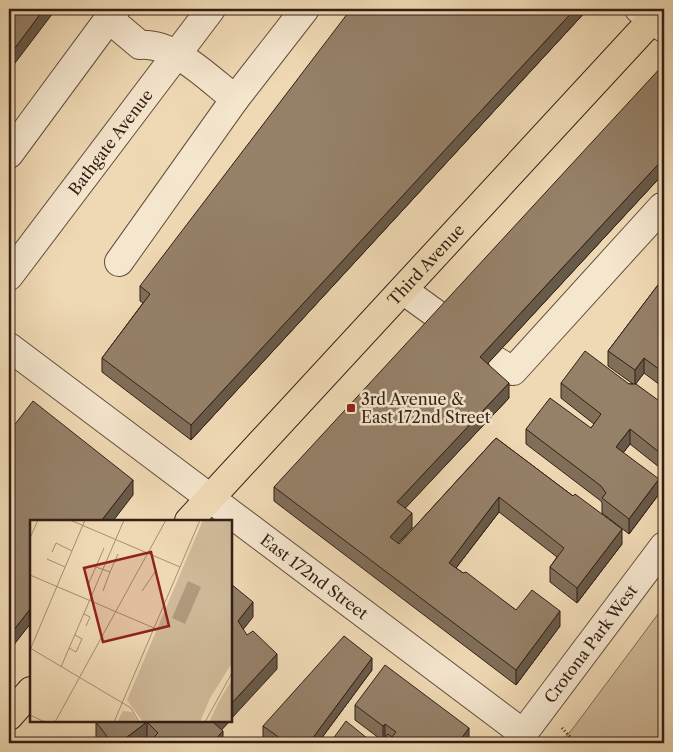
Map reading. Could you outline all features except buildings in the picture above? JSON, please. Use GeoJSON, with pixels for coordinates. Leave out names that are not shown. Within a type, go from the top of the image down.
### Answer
{"type":"FeatureCollection","features":[{"type":"Feature","properties":{"kind":"main road","name":"Third Avenue"},"geometry":{"type":"LineString","coordinates":[[190,520],[654,16]]}},
{"type":"Feature","properties":{"kind":"main road"},"geometry":{"type":"LineString","coordinates":[[9,716],[30,693]]}},
{"type":"Feature","properties":{"kind":"street","name":"Bathgate Avenue"},"geometry":{"type":"LineString","coordinates":[[9,276],[165,49],[211,9]]}},
{"type":"Feature","properties":{"kind":"street"},"geometry":{"type":"LineString","coordinates":[[119,262],[235,99],[305,9]]}},
{"type":"Feature","properties":{"kind":"street"},"geometry":{"type":"LineString","coordinates":[[9,154],[114,12],[140,45],[165,49],[235,99]]}},
{"type":"Feature","properties":{"kind":"street"},"geometry":{"type":"LineString","coordinates":[[493,359],[513,371],[662,207]]}},
{"type":"Feature","properties":{"kind":"street"},"geometry":{"type":"LineString","coordinates":[[403,290],[443,319]]}},
{"type":"Feature","properties":{"kind":"street","name":"East 172nd Street"},"geometry":{"type":"LineString","coordinates":[[9,347],[210,498],[520,739]]}},
{"type":"Feature","properties":{"kind":"street","name":"Crotona Park West"},"geometry":{"type":"LineString","coordinates":[[520,739],[664,546]]}},
{"type":"Feature","properties":{"kind":"path"},"geometry":{"type":"LineString","coordinates":[[562,728],[571,738],[571,743]]}},
{"type":"Feature","properties":{"kind":"shaded area"},"geometry":{"type":"Polygon","coordinates":[[[664,606],[664,743],[561,743],[574,727],[664,606]]]}},
{"type":"Feature","properties":{"kind":"place","name":"3rd Avenue & East 172nd Street"},"geometry":{"type":"Point","coordinates":[351,408]}}]}
